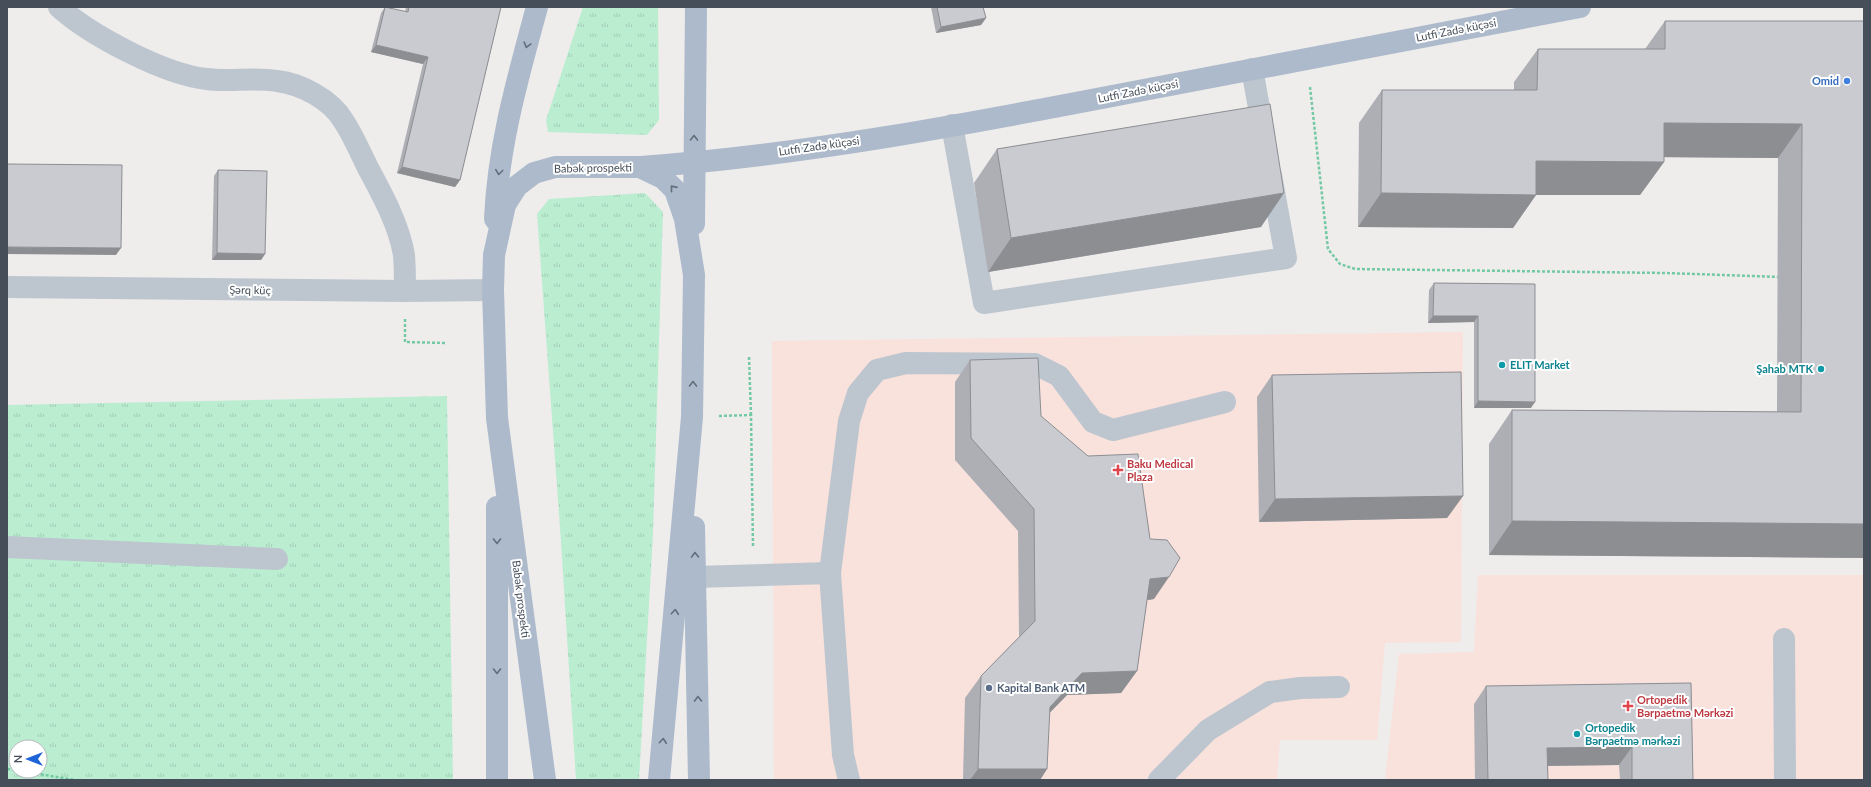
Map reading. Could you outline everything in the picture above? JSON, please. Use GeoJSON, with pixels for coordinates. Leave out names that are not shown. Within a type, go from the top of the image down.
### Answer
{"type":"FeatureCollection","features":[{"type":"Feature","properties":{"kind":"main road","name":"Babək prospekti"},"geometry":{"type":"LineString","coordinates":[[497,780],[498,418],[493,290],[496,206],[504,137],[537,7]]}},
{"type":"Feature","properties":{"kind":"main road","name":"Babək prospekti"},"geometry":{"type":"LineString","coordinates":[[696,7],[692,417],[700,780]]}},
{"type":"Feature","properties":{"kind":"main road","name":"Lutfi Zadə küçəsi"},"geometry":{"type":"LineString","coordinates":[[640,167],[694,163],[884,137],[1307,59],[1529,12],[1580,7]]}},
{"type":"Feature","properties":{"kind":"main road","name":"Babək prospekti"},"geometry":{"type":"LineString","coordinates":[[494,255],[506,205],[517,186],[534,173],[555,167],[640,167],[663,178],[675,190],[685,219],[694,275]]}},
{"type":"Feature","properties":{"kind":"main road","name":"Babək prospekti"},"geometry":{"type":"LineString","coordinates":[[659,780],[692,417]]}},
{"type":"Feature","properties":{"kind":"main road","name":"Babək prospekti"},"geometry":{"type":"LineString","coordinates":[[498,418],[545,780]]}},
{"type":"Feature","properties":{"kind":"street"},"geometry":{"type":"LineString","coordinates":[[59,7],[79,23],[105,39],[165,69],[206,79],[277,81],[306,89],[328,104],[342,119],[374,179],[397,230],[404,255],[405,291]]}},
{"type":"Feature","properties":{"kind":"street"},"geometry":{"type":"LineString","coordinates":[[952,125],[984,303],[1286,258],[1252,69]]}},
{"type":"Feature","properties":{"kind":"street","name":"Şərq küç"},"geometry":{"type":"LineString","coordinates":[[7,287],[405,291],[493,290]]}},
{"type":"Feature","properties":{"kind":"street"},"geometry":{"type":"LineString","coordinates":[[849,780],[843,755],[830,573],[849,421],[858,393],[878,370],[906,363],[1034,364],[1060,376],[1093,422],[1112,430],[1224,402]]}},
{"type":"Feature","properties":{"kind":"street"},"geometry":{"type":"LineString","coordinates":[[7,546],[277,559]]}},
{"type":"Feature","properties":{"kind":"street"},"geometry":{"type":"LineString","coordinates":[[695,577],[830,573]]}},
{"type":"Feature","properties":{"kind":"street"},"geometry":{"type":"LineString","coordinates":[[1784,639],[1785,780]]}},
{"type":"Feature","properties":{"kind":"street"},"geometry":{"type":"LineString","coordinates":[[1159,780],[1208,730],[1270,692],[1300,688],[1339,687]]}},
{"type":"Feature","properties":{"kind":"path"},"geometry":{"type":"LineString","coordinates":[[1307,59],[1328,249],[1340,264],[1355,269],[1666,272],[1786,277]]}},
{"type":"Feature","properties":{"kind":"path"},"geometry":{"type":"LineString","coordinates":[[405,342],[445,343]]}},
{"type":"Feature","properties":{"kind":"path"},"geometry":{"type":"LineString","coordinates":[[749,357],[754,575]]}},
{"type":"Feature","properties":{"kind":"path"},"geometry":{"type":"LineString","coordinates":[[692,417],[751,415]]}},
{"type":"Feature","properties":{"kind":"path"},"geometry":{"type":"LineString","coordinates":[[48,776],[75,780]]}},
{"type":"Feature","properties":{"kind":"shaded area","name":"Baku Medical Plaza"},"geometry":{"type":"Polygon","coordinates":[[[1463,332],[1461,642],[1385,643],[1377,740],[1280,740],[1277,780],[774,780],[772,341],[1463,332]]]}},
{"type":"Feature","properties":{"kind":"shaded area","name":"Ortopedik Bərpaetmə Mərkəzi"},"geometry":{"type":"Polygon","coordinates":[[[1478,575],[1864,575],[1864,780],[1385,780],[1399,654],[1474,652],[1478,575]]]}},
{"type":"Feature","properties":{"kind":"green space"},"geometry":{"type":"Polygon","coordinates":[[[583,7],[658,7],[659,120],[647,135],[548,132],[546,120],[583,7]]]}},
{"type":"Feature","properties":{"kind":"green space"},"geometry":{"type":"Polygon","coordinates":[[[645,193],[663,212],[653,534],[639,780],[576,780],[560,527],[537,214],[549,199],[645,193]]]}},
{"type":"Feature","properties":{"kind":"green space"},"geometry":{"type":"Polygon","coordinates":[[[447,396],[453,780],[7,780],[7,405],[447,396]]]}},
{"type":"Feature","properties":{"kind":"building"},"geometry":{"type":"Polygon","coordinates":[[[385,7],[408,12],[409,7],[501,7],[460,180],[402,167],[428,57],[376,45],[385,7]]]}},
{"type":"Feature","properties":{"kind":"building"},"geometry":{"type":"Polygon","coordinates":[[[937,7],[983,7],[986,18],[941,27],[937,7]]]}},
{"type":"Feature","properties":{"kind":"building"},"geometry":{"type":"Polygon","coordinates":[[[1665,21],[1864,21],[1864,524],[1512,521],[1512,410],[1801,412],[1802,124],[1664,123],[1664,162],[1536,161],[1536,195],[1381,193],[1382,90],[1537,90],[1538,49],[1665,49],[1665,21]]]}},
{"type":"Feature","properties":{"kind":"building"},"geometry":{"type":"Polygon","coordinates":[[[1270,104],[1284,193],[1011,238],[997,149],[1270,104]]]}},
{"type":"Feature","properties":{"kind":"building"},"geometry":{"type":"Polygon","coordinates":[[[7,164],[122,165],[121,248],[7,247],[7,164]]]}},
{"type":"Feature","properties":{"kind":"building"},"geometry":{"type":"Polygon","coordinates":[[[218,170],[267,171],[265,254],[217,253],[218,170]]]}},
{"type":"Feature","properties":{"kind":"building","name":"ELIT Market"},"geometry":{"type":"Polygon","coordinates":[[[1434,283],[1535,284],[1535,402],[1478,401],[1478,316],[1433,316],[1434,283]]]}},
{"type":"Feature","properties":{"kind":"building"},"geometry":{"type":"Polygon","coordinates":[[[1038,358],[1041,416],[1088,456],[1138,454],[1150,539],[1167,540],[1180,558],[1169,577],[1150,579],[1137,671],[1082,673],[1050,707],[1047,769],[978,769],[981,676],[1035,621],[1034,509],[971,438],[970,360],[1038,358]]]}},
{"type":"Feature","properties":{"kind":"building"},"geometry":{"type":"Polygon","coordinates":[[[1461,372],[1463,496],[1275,499],[1272,375],[1461,372]]]}},
{"type":"Feature","properties":{"kind":"building","name":"Ortopedik Bərpaetmə mərkəzi"},"geometry":{"type":"Polygon","coordinates":[[[1691,683],[1693,780],[1632,780],[1632,747],[1547,748],[1548,780],[1488,780],[1486,686],[1691,683]]]}},
{"type":"Feature","properties":{"kind":"place","name":"Omid"},"geometry":{"type":"Point","coordinates":[1847,81]}},
{"type":"Feature","properties":{"kind":"place","name":"ELIT Market"},"geometry":{"type":"Point","coordinates":[1502,365]}},
{"type":"Feature","properties":{"kind":"place","name":"Şahab MTK"},"geometry":{"type":"Point","coordinates":[1821,369]}},
{"type":"Feature","properties":{"kind":"place","name":"Baku Medical Plaza"},"geometry":{"type":"Point","coordinates":[1118,470]}},
{"type":"Feature","properties":{"kind":"place","name":"Kapital Bank ATM"},"geometry":{"type":"Point","coordinates":[989,688]}},
{"type":"Feature","properties":{"kind":"place","name":"Ortopedik Bərpaetmə Mərkəzi"},"geometry":{"type":"Point","coordinates":[1628,706]}},
{"type":"Feature","properties":{"kind":"place","name":"Ortopedik Bərpaetmə mərkəzi"},"geometry":{"type":"Point","coordinates":[1577,734]}}]}
